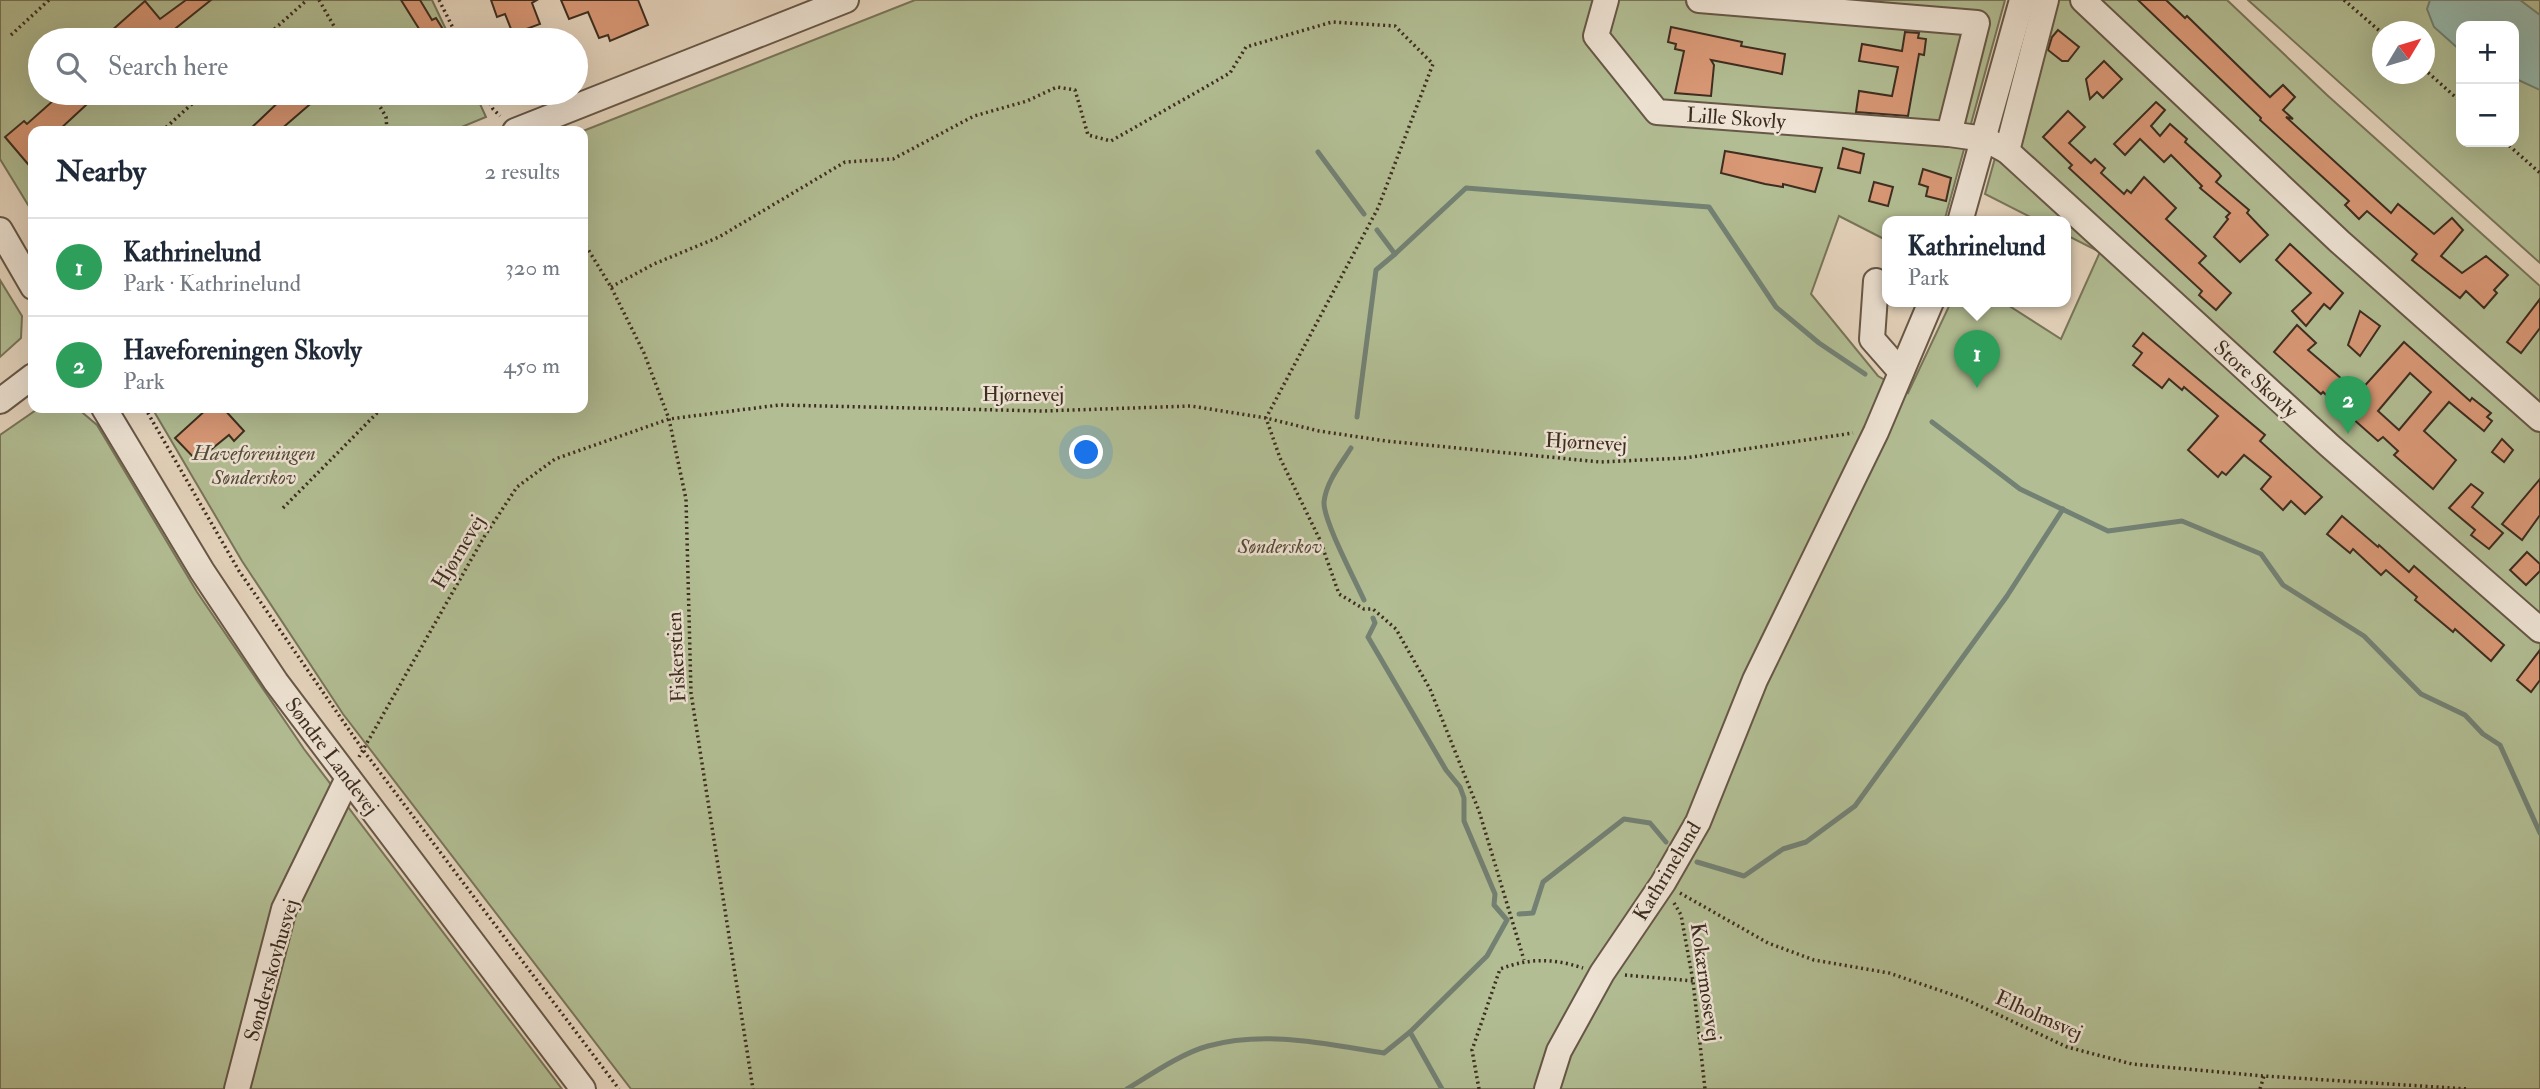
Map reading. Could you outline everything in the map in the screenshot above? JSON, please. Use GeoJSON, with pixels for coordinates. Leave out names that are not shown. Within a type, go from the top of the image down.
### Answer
{"type":"FeatureCollection","features":[{"type":"Feature","properties":{"kind":"street","name":"Lille Skovly"},"geometry":{"type":"LineString","coordinates":[[1606,0],[1596,36],[1657,112],[1985,139]]}},
{"type":"Feature","properties":{"kind":"street"},"geometry":{"type":"LineString","coordinates":[[1699,0],[1977,23],[1949,134]]}},
{"type":"Feature","properties":{"kind":"street"},"geometry":{"type":"LineString","coordinates":[[1962,216],[2022,0]]}},
{"type":"Feature","properties":{"kind":"street"},"geometry":{"type":"LineString","coordinates":[[2007,151],[2046,0]]}},
{"type":"Feature","properties":{"kind":"street"},"geometry":{"type":"LineString","coordinates":[[2083,0],[2340,242],[2540,419]]}},
{"type":"Feature","properties":{"kind":"street"},"geometry":{"type":"LineString","coordinates":[[588,102],[841,1]]}},
{"type":"Feature","properties":{"kind":"street"},"geometry":{"type":"LineString","coordinates":[[528,126],[581,105]]}},
{"type":"Feature","properties":{"kind":"street","name":"Store Skovly"},"geometry":{"type":"LineString","coordinates":[[1985,139],[2007,151],[2330,446],[2540,630]]}},
{"type":"Feature","properties":{"kind":"street"},"geometry":{"type":"LineString","coordinates":[[0,230],[28,278]]}},
{"type":"Feature","properties":{"kind":"street"},"geometry":{"type":"LineString","coordinates":[[1876,281],[1872,339],[1901,372]]}},
{"type":"Feature","properties":{"kind":"street","name":"Kathrinelund"},"geometry":{"type":"LineString","coordinates":[[1548,1089],[1559,1051],[1602,973],[1663,883],[1698,822],[1755,680],[1876,432],[1929,307]]}},
{"type":"Feature","properties":{"kind":"street"},"geometry":{"type":"LineString","coordinates":[[0,401],[28,380]]}},
{"type":"Feature","properties":{"kind":"street","name":"Søndre Landevej"},"geometry":{"type":"LineString","coordinates":[[107,413],[202,572],[276,682],[583,1089]]}},
{"type":"Feature","properties":{"kind":"street","name":"Sønderskovhusvej"},"geometry":{"type":"LineString","coordinates":[[237,1089],[284,909],[348,778]]}},
{"type":"Feature","properties":{"kind":"path"},"geometry":{"type":"LineString","coordinates":[[11,35],[49,0]]}},
{"type":"Feature","properties":{"kind":"path"},"geometry":{"type":"LineString","coordinates":[[276,28],[307,0]]}},
{"type":"Feature","properties":{"kind":"path"},"geometry":{"type":"LineString","coordinates":[[319,0],[335,28]]}},
{"type":"Feature","properties":{"kind":"path"},"geometry":{"type":"LineString","coordinates":[[439,0],[453,28]]}},
{"type":"Feature","properties":{"kind":"path"},"geometry":{"type":"LineString","coordinates":[[2344,0],[2372,24]]}},
{"type":"Feature","properties":{"kind":"path"},"geometry":{"type":"LineString","coordinates":[[611,288],[654,264],[719,237],[845,163],[893,159],[974,116],[1027,101],[1057,87],[1075,90],[1088,135],[1111,141],[1230,73],[1246,47],[1332,22],[1395,26],[1433,64],[1378,208],[1266,418],[1280,458],[1320,540],[1339,594],[1364,609],[1373,609],[1396,629],[1430,690],[1479,811],[1524,960]]}},
{"type":"Feature","properties":{"kind":"path"},"geometry":{"type":"LineString","coordinates":[[2435,79],[2456,98]]}},
{"type":"Feature","properties":{"kind":"path"},"geometry":{"type":"LineString","coordinates":[[168,126],[191,105]]}},
{"type":"Feature","properties":{"kind":"path"},"geometry":{"type":"LineString","coordinates":[[379,105],[386,117],[387,126]]}},
{"type":"Feature","properties":{"kind":"path"},"geometry":{"type":"LineString","coordinates":[[491,105],[511,126]]}},
{"type":"Feature","properties":{"kind":"path"},"geometry":{"type":"LineString","coordinates":[[2511,147],[2540,173]]}},
{"type":"Feature","properties":{"kind":"path","name":"Fiskerstien"},"geometry":{"type":"LineString","coordinates":[[588,249],[611,288],[643,353],[669,419],[686,499],[691,692],[753,1089]]}},
{"type":"Feature","properties":{"kind":"path","name":"Hjørnevej"},"geometry":{"type":"LineString","coordinates":[[348,778],[484,537],[517,487],[555,459],[669,419],[779,405],[1043,411],[1191,406],[1386,441],[1600,462],[1685,458],[1847,433],[1876,432]]}},
{"type":"Feature","properties":{"kind":"path"},"geometry":{"type":"LineString","coordinates":[[148,413],[239,571],[363,750],[619,1089]]}},
{"type":"Feature","properties":{"kind":"path"},"geometry":{"type":"LineString","coordinates":[[283,508],[377,413]]}},
{"type":"Feature","properties":{"kind":"path","name":"Kokærmosevej"},"geometry":{"type":"LineString","coordinates":[[1663,883],[1681,915],[1693,981],[1705,1089]]}},
{"type":"Feature","properties":{"kind":"path","name":"Elholmsvej"},"geometry":{"type":"LineString","coordinates":[[1663,883],[1768,943],[1814,960],[1889,973],[1965,999],[2067,1047],[2132,1064],[2263,1076],[2468,1089]]}},
{"type":"Feature","properties":{"kind":"path"},"geometry":{"type":"LineString","coordinates":[[1479,1089],[1472,1050],[1500,969],[1524,960],[1563,962],[1602,973],[1693,981]]}},
{"type":"Feature","properties":{"kind":"path"},"geometry":{"type":"LineString","coordinates":[[2260,1089],[2263,1076]]}},
{"type":"Feature","properties":{"kind":"green space"},"geometry":{"type":"Polygon","coordinates":[[[0,0],[432,0],[445,28],[28,28],[28,105],[480,105],[486,117],[464,126],[28,126],[28,205],[0,159],[0,0]]]}},
{"type":"Feature","properties":{"kind":"green space","name":"Sønderskov"},"geometry":{"type":"Polygon","coordinates":[[[915,0],[2005,0],[1946,216],[1882,216],[1882,238],[1839,216],[1811,294],[1878,376],[1908,393],[1949,307],[2011,307],[2061,339],[2100,252],[2071,238],[2071,216],[2028,216],[1985,194],[2039,0],[2227,0],[2327,95],[2540,286],[2540,1089],[631,1089],[343,714],[242,561],[155,413],[588,413],[588,129],[915,0]]]}},
{"type":"Feature","properties":{"kind":"green space"},"geometry":{"type":"Polygon","coordinates":[[[2248,0],[2540,0],[2540,263],[2248,0]]]}},
{"type":"Feature","properties":{"kind":"green space"},"geometry":{"type":"Polygon","coordinates":[[[0,280],[22,316],[21,338],[0,357],[0,280]]]}},
{"type":"Feature","properties":{"kind":"green space"},"geometry":{"type":"Polygon","coordinates":[[[32,413],[83,413],[97,425],[197,592],[304,749],[562,1089],[0,1089],[0,435],[32,413]]]}},
{"type":"Feature","properties":{"kind":"shaded area"},"geometry":{"type":"Polygon","coordinates":[[[2430,0],[2520,0],[2540,15],[2540,90],[2519,80],[2519,21],[2456,21],[2456,47],[2435,28],[2435,21],[2432,21],[2427,9],[2430,0]]]}},
{"type":"Feature","properties":{"kind":"building"},"geometry":{"type":"Polygon","coordinates":[[[186,0],[211,0],[176,28],[115,28],[145,1],[160,19],[186,0]]]}},
{"type":"Feature","properties":{"kind":"building"},"geometry":{"type":"Polygon","coordinates":[[[401,0],[420,0],[432,20],[436,18],[442,28],[418,28],[401,0]]]}},
{"type":"Feature","properties":{"kind":"building"},"geometry":{"type":"Polygon","coordinates":[[[491,0],[537,0],[532,3],[540,24],[529,28],[511,28],[505,14],[497,17],[491,0]]]}},
{"type":"Feature","properties":{"kind":"building"},"geometry":{"type":"Polygon","coordinates":[[[561,0],[638,0],[648,25],[610,41],[608,35],[599,38],[588,12],[569,19],[561,0]]]}},
{"type":"Feature","properties":{"kind":"building"},"geometry":{"type":"Polygon","coordinates":[[[2138,0],[2166,0],[2185,18],[2187,16],[2270,97],[2283,85],[2295,97],[2283,110],[2293,119],[2286,117],[2391,213],[2398,204],[2434,234],[2452,218],[2463,230],[2441,256],[2462,273],[2486,256],[2508,275],[2494,290],[2497,293],[2484,308],[2466,291],[2460,298],[2412,260],[2417,254],[2367,211],[2359,219],[2345,205],[2349,201],[2260,120],[2261,118],[2138,0]]]}},
{"type":"Feature","properties":{"kind":"building"},"geometry":{"type":"Polygon","coordinates":[[[1671,27],[1742,42],[1741,46],[1785,54],[1782,74],[1711,60],[1714,65],[1711,96],[1675,93],[1684,51],[1675,49],[1676,44],[1668,42],[1671,27]]]}},
{"type":"Feature","properties":{"kind":"building"},"geometry":{"type":"Polygon","coordinates":[[[2058,30],[2079,47],[2068,61],[2062,61],[2048,50],[2052,37],[2058,30]]]}},
{"type":"Feature","properties":{"kind":"building"},"geometry":{"type":"Polygon","coordinates":[[[1905,32],[1919,33],[1918,38],[1926,39],[1924,55],[1919,54],[1908,116],[1856,112],[1859,91],[1892,96],[1898,67],[1859,61],[1862,44],[1902,51],[1905,32]]]}},
{"type":"Feature","properties":{"kind":"building"},"geometry":{"type":"Polygon","coordinates":[[[2104,61],[2122,79],[2103,98],[2097,92],[2090,99],[2086,79],[2104,61]]]}},
{"type":"Feature","properties":{"kind":"building"},"geometry":{"type":"Polygon","coordinates":[[[2156,102],[2165,110],[2151,126],[2160,136],[2170,124],[2187,139],[2185,142],[2219,173],[2221,176],[2216,182],[2249,210],[2247,213],[2268,235],[2240,262],[2214,237],[2230,213],[2200,188],[2202,186],[2171,155],[2164,162],[2140,139],[2125,155],[2114,144],[2156,102]]]}},
{"type":"Feature","properties":{"kind":"building"},"geometry":{"type":"Polygon","coordinates":[[[48,105],[86,105],[63,126],[28,126],[28,164],[5,137],[24,121],[27,124],[48,105]]]}},
{"type":"Feature","properties":{"kind":"building"},"geometry":{"type":"Polygon","coordinates":[[[275,105],[309,105],[285,126],[253,126],[275,105]]]}},
{"type":"Feature","properties":{"kind":"building"},"geometry":{"type":"Polygon","coordinates":[[[2068,111],[2085,127],[2069,143],[2091,163],[2095,159],[2105,168],[2101,173],[2124,194],[2127,190],[2131,193],[2144,177],[2176,208],[2166,219],[2206,256],[2199,263],[2231,293],[2216,310],[2199,295],[2202,291],[2069,168],[2072,165],[2043,137],[2068,111]]]}},
{"type":"Feature","properties":{"kind":"building"},"geometry":{"type":"Polygon","coordinates":[[[1843,148],[1864,154],[1860,173],[1838,168],[1843,148]]]}},
{"type":"Feature","properties":{"kind":"building"},"geometry":{"type":"Polygon","coordinates":[[[1725,151],[1822,168],[1815,192],[1721,173],[1725,151]]]}},
{"type":"Feature","properties":{"kind":"building"},"geometry":{"type":"Polygon","coordinates":[[[1923,169],[1951,178],[1946,201],[1926,196],[1928,187],[1919,184],[1923,169]]]}},
{"type":"Feature","properties":{"kind":"building"},"geometry":{"type":"Polygon","coordinates":[[[1874,182],[1893,187],[1888,206],[1869,201],[1874,182]]]}},
{"type":"Feature","properties":{"kind":"building"},"geometry":{"type":"Polygon","coordinates":[[[2290,244],[2343,293],[2330,309],[2324,304],[2306,326],[2292,311],[2311,293],[2276,260],[2290,244]]]}},
{"type":"Feature","properties":{"kind":"building"},"geometry":{"type":"Polygon","coordinates":[[[2540,299],[2540,328],[2521,353],[2507,342],[2540,299]]]}},
{"type":"Feature","properties":{"kind":"building"},"geometry":{"type":"Polygon","coordinates":[[[2360,311],[2380,326],[2360,356],[2348,345],[2360,311]]]}},
{"type":"Feature","properties":{"kind":"building"},"geometry":{"type":"Polygon","coordinates":[[[2297,325],[2316,343],[2308,350],[2343,380],[2330,399],[2274,352],[2297,325]]]}},
{"type":"Feature","properties":{"kind":"building"},"geometry":{"type":"Polygon","coordinates":[[[2143,333],[2265,435],[2260,441],[2322,497],[2305,514],[2291,501],[2283,510],[2261,489],[2271,477],[2244,455],[2226,475],[2222,472],[2218,477],[2188,450],[2218,416],[2184,387],[2182,390],[2169,379],[2162,388],[2133,365],[2142,353],[2133,346],[2143,333]]]}},
{"type":"Feature","properties":{"kind":"building"},"geometry":{"type":"Polygon","coordinates":[[[2404,342],[2470,401],[2472,398],[2491,413],[2487,417],[2492,421],[2484,431],[2449,402],[2424,431],[2456,460],[2433,489],[2394,455],[2398,451],[2383,437],[2378,441],[2343,410],[2404,342]],[[2410,373],[2378,411],[2399,430],[2431,392],[2410,373]]]}},
{"type":"Feature","properties":{"kind":"building"},"geometry":{"type":"Polygon","coordinates":[[[202,413],[228,413],[244,431],[234,441],[229,435],[197,461],[175,438],[202,413]]]}},
{"type":"Feature","properties":{"kind":"building"},"geometry":{"type":"Polygon","coordinates":[[[2502,439],[2513,450],[2504,462],[2492,452],[2502,439]]]}},
{"type":"Feature","properties":{"kind":"building"},"geometry":{"type":"Polygon","coordinates":[[[2540,479],[2540,515],[2522,540],[2502,524],[2540,479]]]}},
{"type":"Feature","properties":{"kind":"building"},"geometry":{"type":"Polygon","coordinates":[[[2471,484],[2483,493],[2472,507],[2503,533],[2489,549],[2471,535],[2475,530],[2449,508],[2471,484]]]}},
{"type":"Feature","properties":{"kind":"building"},"geometry":{"type":"Polygon","coordinates":[[[2342,516],[2409,572],[2414,566],[2504,645],[2491,661],[2455,629],[2453,632],[2415,600],[2417,597],[2386,570],[2381,575],[2353,549],[2350,553],[2327,534],[2342,516]]]}},
{"type":"Feature","properties":{"kind":"building"},"geometry":{"type":"Polygon","coordinates":[[[2527,552],[2540,564],[2540,571],[2526,585],[2510,570],[2527,552]]]}},
{"type":"Feature","properties":{"kind":"building"},"geometry":{"type":"Polygon","coordinates":[[[2540,650],[2540,680],[2531,692],[2517,680],[2540,650]]]}},
{"type":"Feature","properties":{"kind":"waterway"},"geometry":{"type":"LineString","coordinates":[[1318,152],[1364,214]]}},
{"type":"Feature","properties":{"kind":"waterway"},"geometry":{"type":"LineString","coordinates":[[1377,230],[1395,254],[1466,188],[1709,207],[1776,307],[1819,343],[1865,374]]}},
{"type":"Feature","properties":{"kind":"waterway"},"geometry":{"type":"LineString","coordinates":[[1357,417],[1376,270],[1395,254]]}},
{"type":"Feature","properties":{"kind":"waterway"},"geometry":{"type":"LineString","coordinates":[[1932,422],[2020,489],[2108,531],[2182,521],[2261,554],[2283,585],[2364,636],[2421,694],[2465,715],[2483,734],[2500,745],[2540,833]]}},
{"type":"Feature","properties":{"kind":"waterway"},"geometry":{"type":"LineString","coordinates":[[1351,448],[1331,480],[1324,502],[1334,536],[1364,600]]}},
{"type":"Feature","properties":{"kind":"waterway"},"geometry":{"type":"LineString","coordinates":[[1697,862],[1744,876],[1783,849],[1806,842],[1855,806],[2007,596],[2063,509]]}},
{"type":"Feature","properties":{"kind":"waterway"},"geometry":{"type":"LineString","coordinates":[[1127,1089],[1188,1054],[1230,1041],[1296,1040],[1384,1053],[1410,1032],[1487,956],[1507,920],[1494,905],[1495,894],[1464,821],[1464,798],[1460,787],[1446,770],[1368,637],[1375,623],[1373,618]]}},
{"type":"Feature","properties":{"kind":"waterway"},"geometry":{"type":"LineString","coordinates":[[1519,914],[1533,913],[1543,882],[1624,819],[1650,823],[1666,842]]}},
{"type":"Feature","properties":{"kind":"waterway"},"geometry":{"type":"LineString","coordinates":[[1410,1032],[1442,1089]]}},
{"type":"Feature","properties":{"kind":"place","name":"Kathrinelund"},"geometry":{"type":"Point","coordinates":[1977,388]}},
{"type":"Feature","properties":{"kind":"place","name":"Haveforeningen Skovly"},"geometry":{"type":"Point","coordinates":[2348,434]}},
{"type":"Feature","properties":{"kind":"park label","name":"Haveforeningen Sønderskov"},"geometry":{"type":"Point","coordinates":[254,465]}}]}
